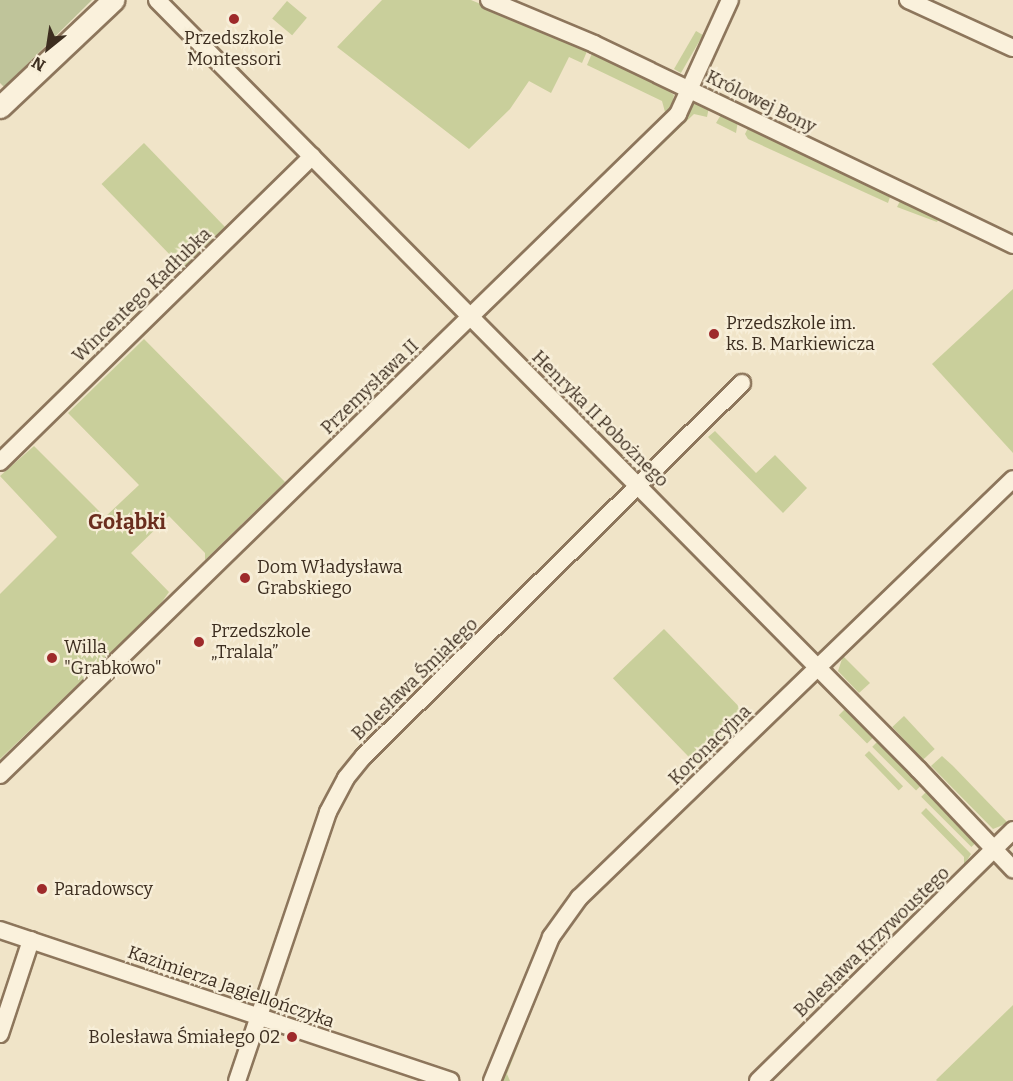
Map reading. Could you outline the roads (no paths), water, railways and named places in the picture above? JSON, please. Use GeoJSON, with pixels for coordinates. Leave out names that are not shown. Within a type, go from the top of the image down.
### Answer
{"type":"FeatureCollection","features":[{"type":"Feature","properties":{"kind":"street"},"geometry":{"type":"LineString","coordinates":[[0,107],[113,0]]}},
{"type":"Feature","properties":{"kind":"street","name":"Henryka II Pobożnego"},"geometry":{"type":"LineString","coordinates":[[157,0],[985,836],[994,850],[1013,869]]}},
{"type":"Feature","properties":{"kind":"street","name":"Królowej Bony"},"geometry":{"type":"LineString","coordinates":[[489,0],[690,90],[1013,245]]}},
{"type":"Feature","properties":{"kind":"street","name":"Przemysława II"},"geometry":{"type":"LineString","coordinates":[[0,775],[678,114],[730,0]]}},
{"type":"Feature","properties":{"kind":"street"},"geometry":{"type":"LineString","coordinates":[[908,0],[1013,48]]}},
{"type":"Feature","properties":{"kind":"street","name":"Wincentego Kadłubka"},"geometry":{"type":"LineString","coordinates":[[0,462],[312,156]]}},
{"type":"Feature","properties":{"kind":"street","name":"Bolesława Śmiałego"},"geometry":{"type":"LineString","coordinates":[[237,1081],[328,812],[346,778],[364,756],[742,383]]}},
{"type":"Feature","properties":{"kind":"street","name":"Koronacyjna"},"geometry":{"type":"LineString","coordinates":[[492,1081],[558,925],[587,891],[1013,479]]}},
{"type":"Feature","properties":{"kind":"street","name":"Bolesława Krzywoustego"},"geometry":{"type":"LineString","coordinates":[[758,1081],[1013,830]]}},
{"type":"Feature","properties":{"kind":"street","name":"Kazimierza Jagiellończyka"},"geometry":{"type":"LineString","coordinates":[[0,930],[450,1081]]}},
{"type":"Feature","properties":{"kind":"street"},"geometry":{"type":"LineString","coordinates":[[0,1034],[31,940]]}},
{"type":"Feature","properties":{"kind":"place","name":"Przedszkole Montessori"},"geometry":{"type":"Point","coordinates":[234,19]}},
{"type":"Feature","properties":{"kind":"place","name":"Przedszkole im. ks. B. Markiewicza"},"geometry":{"type":"Point","coordinates":[714,334]}},
{"type":"Feature","properties":{"kind":"place","name":"Dom Władysława Grabskiego"},"geometry":{"type":"Point","coordinates":[245,578]}},
{"type":"Feature","properties":{"kind":"place","name":"Przedszkole „Tralala”"},"geometry":{"type":"Point","coordinates":[199,642]}},
{"type":"Feature","properties":{"kind":"place","name":"Willa \"Grabkowo\""},"geometry":{"type":"Point","coordinates":[52,658]}},
{"type":"Feature","properties":{"kind":"place","name":"Paradowscy"},"geometry":{"type":"Point","coordinates":[42,889]}},
{"type":"Feature","properties":{"kind":"place","name":"Bolesława Śmiałego 02"},"geometry":{"type":"Point","coordinates":[292,1037]}},
{"type":"Feature","properties":{"kind":"district","name":"Gołąbki"},"geometry":{"type":"Point","coordinates":[127,522]}}]}
